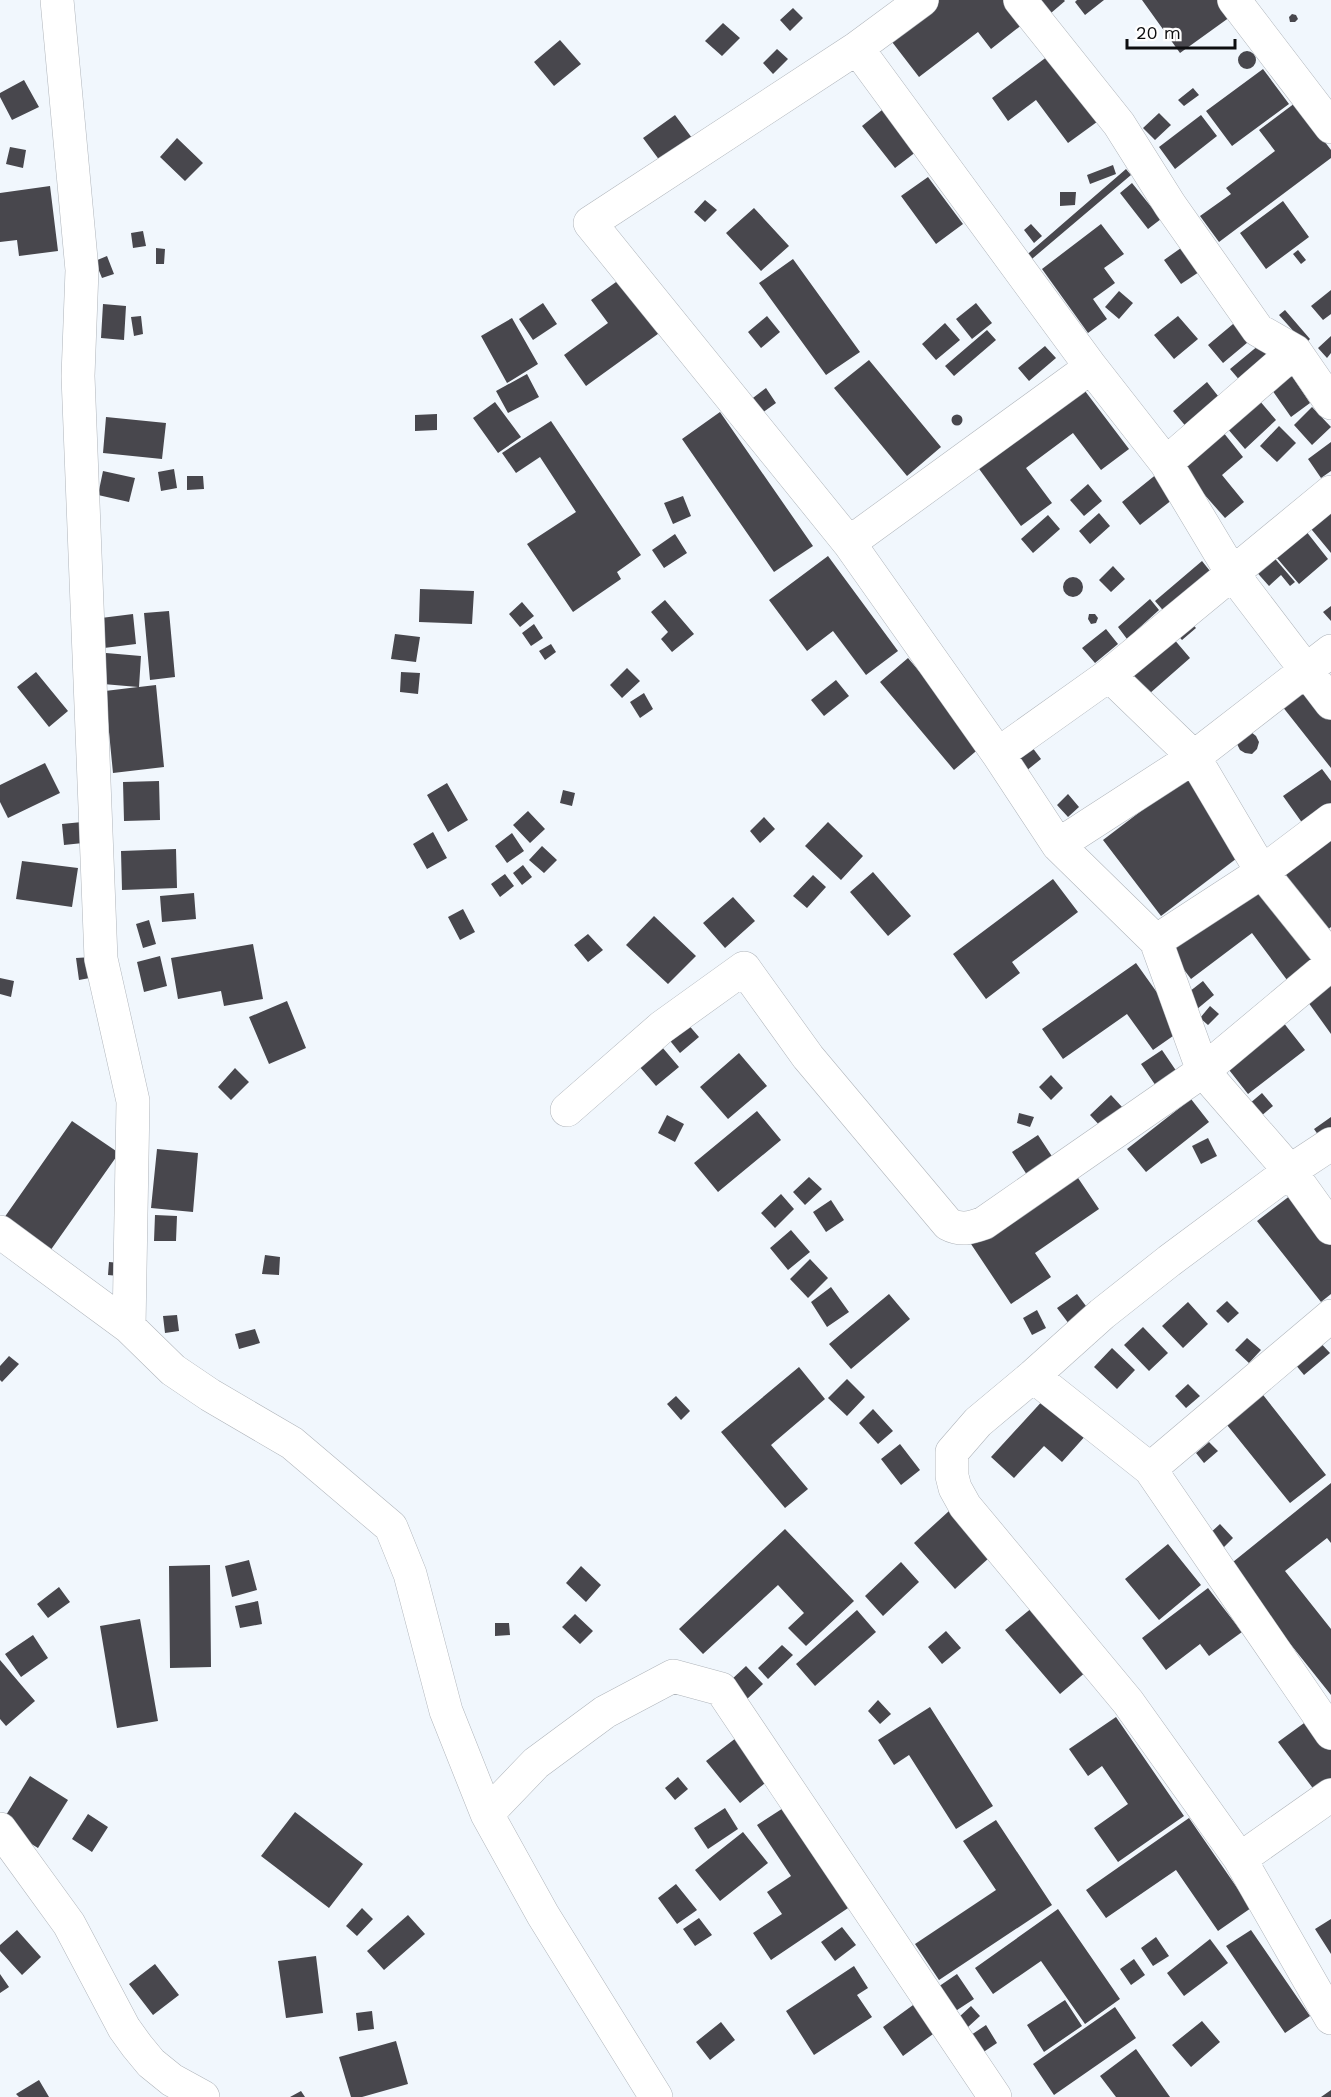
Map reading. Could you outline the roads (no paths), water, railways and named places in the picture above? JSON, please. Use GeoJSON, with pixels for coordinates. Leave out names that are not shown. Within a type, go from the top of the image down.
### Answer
{"type":"FeatureCollection","features":[{"type":"Feature","properties":{"kind":"street"},"geometry":{"type":"LineString","coordinates":[[57,0],[82,270],[78,376],[101,959],[134,1101],[129,1327]]}},
{"type":"Feature","properties":{"kind":"street"},"geometry":{"type":"LineString","coordinates":[[922,0],[857,48],[590,223],[849,543],[998,754],[1058,845],[1156,941],[1203,1071],[1290,1171],[1331,1228]]}},
{"type":"Feature","properties":{"kind":"street"},"geometry":{"type":"LineString","coordinates":[[1020,0],[1119,124],[1170,205],[1258,330],[1295,351],[1331,404]]}},
{"type":"Feature","properties":{"kind":"street"},"geometry":{"type":"LineString","coordinates":[[1234,0],[1331,127]]}},
{"type":"Feature","properties":{"kind":"street"},"geometry":{"type":"LineString","coordinates":[[857,48],[1091,367],[1166,462],[1232,573],[1331,703]]}},
{"type":"Feature","properties":{"kind":"street"},"geometry":{"type":"LineString","coordinates":[[1166,462],[1295,351]]}},
{"type":"Feature","properties":{"kind":"street"},"geometry":{"type":"LineString","coordinates":[[849,543],[1091,367]]}},
{"type":"Feature","properties":{"kind":"street"},"geometry":{"type":"LineString","coordinates":[[998,754],[1109,675],[1331,492]]}},
{"type":"Feature","properties":{"kind":"street"},"geometry":{"type":"LineString","coordinates":[[1058,845],[1194,757],[1331,651]]}},
{"type":"Feature","properties":{"kind":"street"},"geometry":{"type":"LineString","coordinates":[[1109,675],[1194,757],[1262,872],[1331,958]]}},
{"type":"Feature","properties":{"kind":"street"},"geometry":{"type":"LineString","coordinates":[[1156,941],[1262,872],[1331,820]]}},
{"type":"Feature","properties":{"kind":"street"},"geometry":{"type":"LineString","coordinates":[[567,1110],[662,1027],[744,968],[808,1057],[948,1224],[966,1229],[984,1223],[1203,1071],[1331,964]]}},
{"type":"Feature","properties":{"kind":"street"},"geometry":{"type":"LineString","coordinates":[[1331,1144],[1290,1171],[1127,1294],[978,1422],[952,1452],[952,1476],[955,1488],[965,1506],[1128,1702],[1240,1859],[1331,2018]]}},
{"type":"Feature","properties":{"kind":"street"},"geometry":{"type":"LineString","coordinates":[[0,1232],[129,1327],[173,1370],[210,1395],[292,1443],[391,1527],[410,1574],[446,1712],[487,1815],[543,1916],[656,2097]]}},
{"type":"Feature","properties":{"kind":"street"},"geometry":{"type":"LineString","coordinates":[[1150,1469],[1331,1316]]}},
{"type":"Feature","properties":{"kind":"street"},"geometry":{"type":"LineString","coordinates":[[1033,1376],[1150,1469],[1328,1723]]}},
{"type":"Feature","properties":{"kind":"street"},"geometry":{"type":"LineString","coordinates":[[487,1815],[536,1763],[605,1712],[673,1676],[721,1689],[995,2097]]}},
{"type":"Feature","properties":{"kind":"street"},"geometry":{"type":"LineString","coordinates":[[1240,1859],[1331,1795]]}},
{"type":"Feature","properties":{"kind":"street"},"geometry":{"type":"LineString","coordinates":[[0,1829],[69,1924],[124,2028],[137,2046],[151,2063],[172,2080],[203,2097]]}}]}
